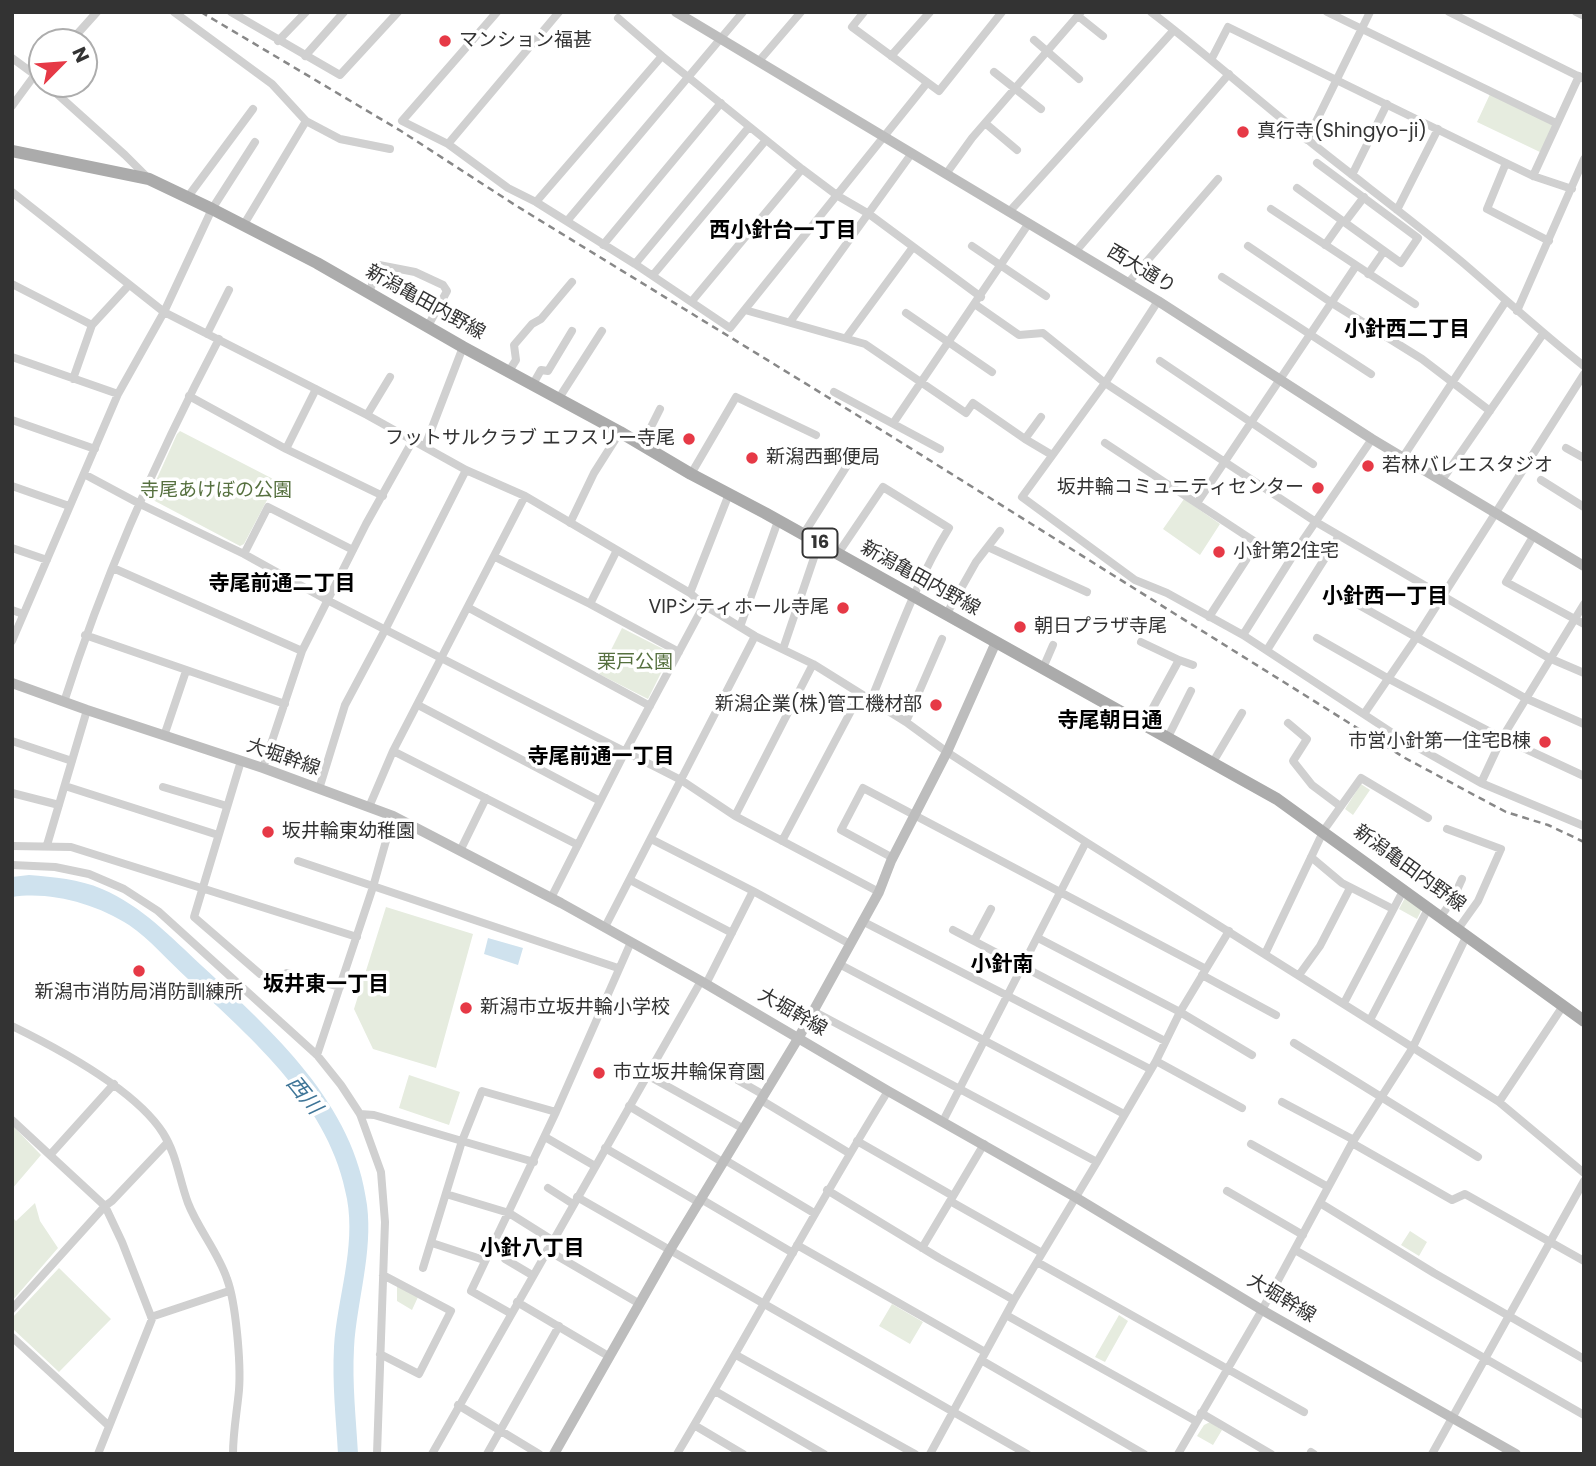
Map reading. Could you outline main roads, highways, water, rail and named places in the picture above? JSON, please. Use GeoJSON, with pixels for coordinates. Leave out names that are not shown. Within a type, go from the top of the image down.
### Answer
{"type":"FeatureCollection","features":[{"type":"Feature","properties":{"kind":"main road","name":"新潟亀田内野線"},"geometry":{"type":"LineString","coordinates":[[12,151],[149,179],[317,263],[1277,799],[1324,830],[1584,1021]]}},
{"type":"Feature","properties":{"kind":"water","name":"西川"},"geometry":{"type":"Polygon","coordinates":[[[29,875],[66,879],[93,886],[117,896],[143,913],[256,1017],[306,1072],[328,1102],[346,1134],[359,1168],[367,1205],[368,1241],[354,1361],[358,1454],[338,1454],[334,1347],[348,1255],[349,1217],[338,1165],[325,1134],[307,1105],[263,1051],[144,937],[129,925],[88,905],[42,896],[12,897],[12,877],[29,875]]]}},
{"type":"Feature","properties":{"kind":"water"},"geometry":{"type":"Polygon","coordinates":[[[488,938],[523,948],[518,965],[484,954],[488,938]]]}},
{"type":"Feature","properties":{"kind":"railway"},"geometry":{"type":"LineString","coordinates":[[201,12],[401,131],[515,205],[891,436],[1405,758],[1506,812],[1548,825],[1584,842]]}},
{"type":"Feature","properties":{"kind":"place","name":"マンション福甚"},"geometry":{"type":"Point","coordinates":[445,41]}},
{"type":"Feature","properties":{"kind":"place","name":"真行寺(Shingyo-ji)"},"geometry":{"type":"Point","coordinates":[1243,132]}},
{"type":"Feature","properties":{"kind":"place","name":"フットサルクラブ エフスリー寺尾"},"geometry":{"type":"Point","coordinates":[689,439]}},
{"type":"Feature","properties":{"kind":"place","name":"新潟西郵便局"},"geometry":{"type":"Point","coordinates":[752,458]}},
{"type":"Feature","properties":{"kind":"place","name":"若林バレエスタジオ"},"geometry":{"type":"Point","coordinates":[1368,466]}},
{"type":"Feature","properties":{"kind":"place","name":"坂井輪コミュニティセンター"},"geometry":{"type":"Point","coordinates":[1318,488]}},
{"type":"Feature","properties":{"kind":"place","name":"小針第2住宅"},"geometry":{"type":"Point","coordinates":[1219,552]}},
{"type":"Feature","properties":{"kind":"place","name":"VIPシティホール寺尾"},"geometry":{"type":"Point","coordinates":[843,608]}},
{"type":"Feature","properties":{"kind":"place","name":"朝日プラザ寺尾"},"geometry":{"type":"Point","coordinates":[1020,627]}},
{"type":"Feature","properties":{"kind":"place","name":"新潟企業(株)管工機材部"},"geometry":{"type":"Point","coordinates":[936,705]}},
{"type":"Feature","properties":{"kind":"place","name":"市営小針第一住宅B棟"},"geometry":{"type":"Point","coordinates":[1545,742]}},
{"type":"Feature","properties":{"kind":"place","name":"坂井輪東幼稚園"},"geometry":{"type":"Point","coordinates":[268,832]}},
{"type":"Feature","properties":{"kind":"place","name":"新潟市消防局消防訓練所"},"geometry":{"type":"Point","coordinates":[139,971]}},
{"type":"Feature","properties":{"kind":"place","name":"新潟市立坂井輪小学校"},"geometry":{"type":"Point","coordinates":[466,1008]}},
{"type":"Feature","properties":{"kind":"place","name":"市立坂井輪保育園"},"geometry":{"type":"Point","coordinates":[599,1073]}},
{"type":"Feature","properties":{"kind":"district","name":"西小針台一丁目"},"geometry":{"type":"Point","coordinates":[783,232]}},
{"type":"Feature","properties":{"kind":"district","name":"小針西二丁目"},"geometry":{"type":"Point","coordinates":[1407,331]}},
{"type":"Feature","properties":{"kind":"district","name":"寺尾前通二丁目"},"geometry":{"type":"Point","coordinates":[282,585]}},
{"type":"Feature","properties":{"kind":"district","name":"小針西一丁目"},"geometry":{"type":"Point","coordinates":[1385,598]}},
{"type":"Feature","properties":{"kind":"district","name":"寺尾朝日通"},"geometry":{"type":"Point","coordinates":[1110,722]}},
{"type":"Feature","properties":{"kind":"district","name":"寺尾前通一丁目"},"geometry":{"type":"Point","coordinates":[601,758]}},
{"type":"Feature","properties":{"kind":"district","name":"小針南"},"geometry":{"type":"Point","coordinates":[1002,966]}},
{"type":"Feature","properties":{"kind":"district","name":"坂井東一丁目"},"geometry":{"type":"Point","coordinates":[326,986]}},
{"type":"Feature","properties":{"kind":"district","name":"小針八丁目"},"geometry":{"type":"Point","coordinates":[532,1250]}},
{"type":"Feature","properties":{"kind":"park label","name":"寺尾あけぼの公園"},"geometry":{"type":"Point","coordinates":[216,491]}},
{"type":"Feature","properties":{"kind":"park label","name":"栗戸公園"},"geometry":{"type":"Point","coordinates":[635,663]}}]}
